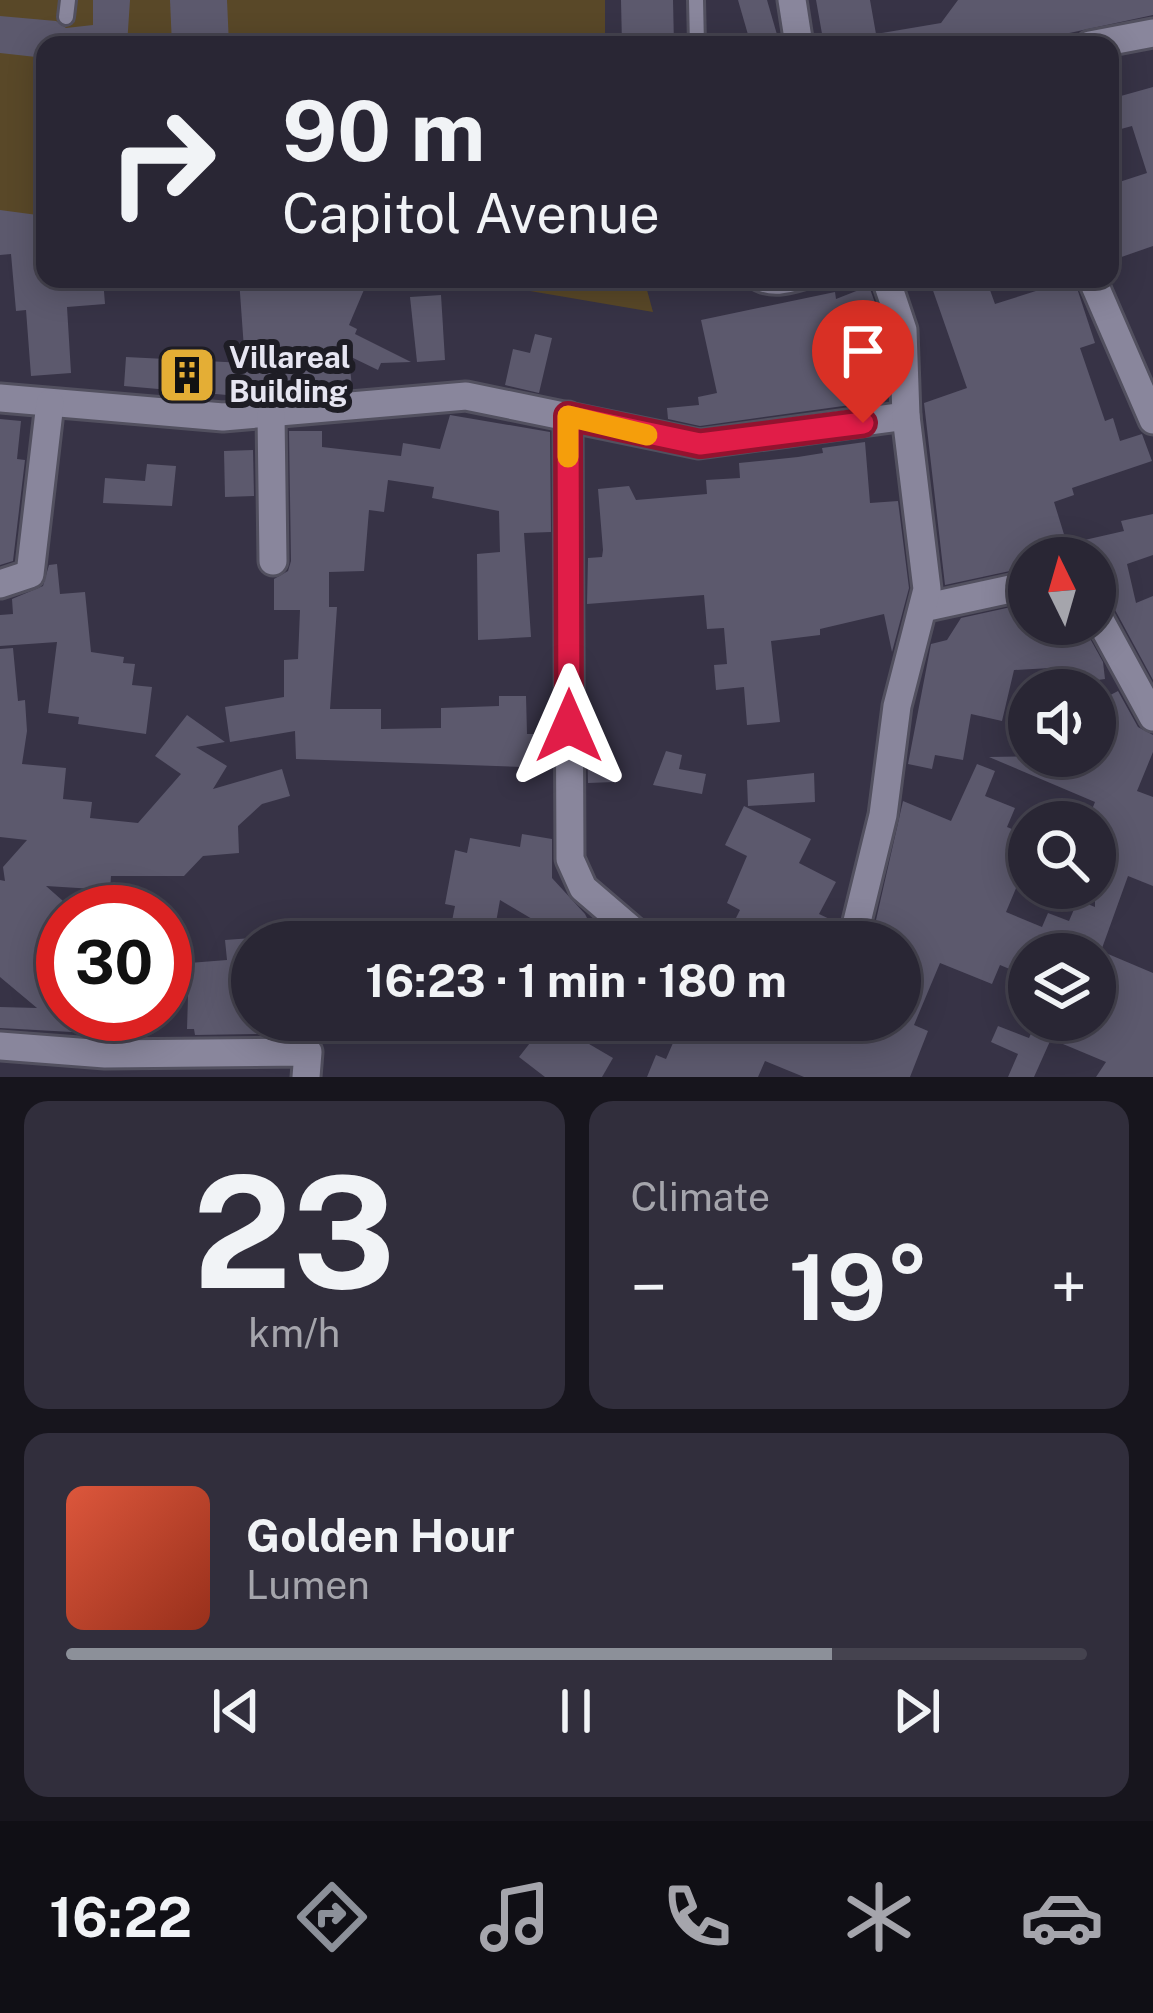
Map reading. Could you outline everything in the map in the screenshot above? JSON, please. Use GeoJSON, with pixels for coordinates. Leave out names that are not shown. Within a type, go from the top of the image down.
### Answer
{"type":"FeatureCollection","features":[{"type":"Feature","properties":{"kind":"street"},"geometry":{"type":"LineString","coordinates":[[791,0],[797,36]]}},
{"type":"Feature","properties":{"kind":"street"},"geometry":{"type":"LineString","coordinates":[[1119,39],[1153,32]]}},
{"type":"Feature","properties":{"kind":"street"},"geometry":{"type":"LineString","coordinates":[[857,921],[884,815],[897,706],[923,608],[927,569],[906,416],[903,330],[889,288]]}},
{"type":"Feature","properties":{"kind":"street"},"geometry":{"type":"LineString","coordinates":[[1096,288],[1153,420]]}},
{"type":"Feature","properties":{"kind":"street"},"geometry":{"type":"LineString","coordinates":[[0,398],[174,415],[271,415],[466,395],[700,444],[906,416]]}},
{"type":"Feature","properties":{"kind":"street"},"geometry":{"type":"LineString","coordinates":[[0,584],[30,574],[50,403]]}},
{"type":"Feature","properties":{"kind":"street"},"geometry":{"type":"LineString","coordinates":[[271,415],[273,561]]}},
{"type":"Feature","properties":{"kind":"street"},"geometry":{"type":"LineString","coordinates":[[568,416],[570,859],[584,888],[622,921]]}},
{"type":"Feature","properties":{"kind":"street"},"geometry":{"type":"LineString","coordinates":[[923,608],[1008,590]]}},
{"type":"Feature","properties":{"kind":"street"},"geometry":{"type":"LineString","coordinates":[[1114,645],[1153,717]]}},
{"type":"Feature","properties":{"kind":"street"},"geometry":{"type":"LineString","coordinates":[[0,1046],[105,1054],[308,1052],[306,1077]]}},
{"type":"Feature","properties":{"kind":"lane"},"geometry":{"type":"LineString","coordinates":[[66,17],[68,0]]}},
{"type":"Feature","properties":{"kind":"lane"},"geometry":{"type":"LineString","coordinates":[[696,0],[697,36]]}},
{"type":"Feature","properties":{"kind":"shaded area"},"geometry":{"type":"Polygon","coordinates":[[[0,0],[605,0],[605,36],[36,36],[36,228],[0,224],[0,0]]]}},
{"type":"Feature","properties":{"kind":"shaded area"},"geometry":{"type":"Polygon","coordinates":[[[512,288],[646,288],[653,312],[512,288]]]}},
{"type":"Feature","properties":{"kind":"building"},"geometry":{"type":"Polygon","coordinates":[[[93,0],[130,0],[128,36],[36,36],[36,57],[0,53],[0,16],[56,21],[66,28],[93,25],[93,0]]]}},
{"type":"Feature","properties":{"kind":"building"},"geometry":{"type":"Polygon","coordinates":[[[170,0],[227,0],[229,36],[172,36],[170,0]]]}},
{"type":"Feature","properties":{"kind":"building"},"geometry":{"type":"Polygon","coordinates":[[[621,0],[673,0],[674,36],[622,36],[621,0]]]}},
{"type":"Feature","properties":{"kind":"building"},"geometry":{"type":"Polygon","coordinates":[[[738,0],[767,0],[777,36],[748,36],[738,0]]]}},
{"type":"Feature","properties":{"kind":"building"},"geometry":{"type":"Polygon","coordinates":[[[816,0],[870,0],[876,34],[941,23],[958,0],[1153,0],[1153,15],[1056,36],[822,36],[816,0]]]}},
{"type":"Feature","properties":{"kind":"building"},"geometry":{"type":"Polygon","coordinates":[[[1153,87],[1153,246],[1119,258],[1119,182],[1147,173],[1132,126],[1119,130],[1119,96],[1153,87]]]}},
{"type":"Feature","properties":{"kind":"building"},"geometry":{"type":"Polygon","coordinates":[[[0,210],[36,215],[36,288],[104,288],[105,304],[67,307],[71,373],[31,376],[26,310],[16,311],[11,254],[0,255],[0,210]]]}},
{"type":"Feature","properties":{"kind":"building"},"geometry":{"type":"Polygon","coordinates":[[[240,288],[365,288],[349,325],[357,329],[355,334],[411,362],[381,363],[378,370],[349,356],[352,388],[250,397],[124,386],[126,357],[245,363],[240,288]]]}},
{"type":"Feature","properties":{"kind":"building"},"geometry":{"type":"Polygon","coordinates":[[[870,288],[881,320],[844,334],[865,403],[700,426],[668,419],[667,408],[699,405],[698,397],[717,393],[701,320],[835,292],[836,299],[870,288]]]}},
{"type":"Feature","properties":{"kind":"building"},"geometry":{"type":"Polygon","coordinates":[[[932,288],[989,288],[995,304],[1046,288],[1077,288],[1095,343],[1080,348],[1105,421],[1113,418],[1120,441],[1142,434],[1152,461],[1072,488],[1074,495],[1054,502],[1065,537],[1008,537],[1008,572],[945,585],[924,403],[967,388],[932,288]]]}},
{"type":"Feature","properties":{"kind":"building"},"geometry":{"type":"Polygon","coordinates":[[[441,295],[445,360],[417,362],[410,297],[441,295]]]}},
{"type":"Feature","properties":{"kind":"building"},"geometry":{"type":"Polygon","coordinates":[[[535,334],[552,338],[539,393],[505,385],[513,349],[530,353],[535,334]]]}},
{"type":"Feature","properties":{"kind":"building"},"geometry":{"type":"Polygon","coordinates":[[[450,415],[550,432],[551,532],[524,533],[531,637],[478,640],[477,554],[500,552],[499,511],[432,498],[434,487],[388,480],[384,512],[369,510],[364,571],[329,572],[329,607],[337,607],[330,709],[381,709],[381,729],[441,728],[441,708],[499,706],[499,696],[526,696],[527,734],[551,734],[552,768],[296,759],[295,731],[230,742],[225,707],[284,697],[284,660],[298,659],[300,610],[274,610],[274,579],[288,571],[291,561],[289,431],[322,431],[322,447],[401,456],[403,443],[440,449],[450,415]]]}},
{"type":"Feature","properties":{"kind":"building"},"geometry":{"type":"Polygon","coordinates":[[[0,419],[21,421],[17,459],[25,460],[13,561],[0,565],[0,419]]]}},
{"type":"Feature","properties":{"kind":"building"},"geometry":{"type":"Polygon","coordinates":[[[865,442],[870,503],[898,501],[909,588],[892,652],[884,614],[820,629],[820,635],[771,641],[780,722],[747,725],[744,687],[716,690],[714,665],[727,664],[724,628],[707,629],[704,595],[587,604],[588,558],[602,557],[603,550],[598,489],[629,486],[636,500],[707,494],[706,480],[740,478],[739,463],[823,453],[822,448],[865,442]]]}},
{"type":"Feature","properties":{"kind":"building"},"geometry":{"type":"Polygon","coordinates":[[[253,450],[254,496],[225,497],[224,451],[253,450]]]}},
{"type":"Feature","properties":{"kind":"building"},"geometry":{"type":"Polygon","coordinates":[[[147,464],[176,466],[172,506],[103,503],[105,478],[145,481],[147,464]]]}},
{"type":"Feature","properties":{"kind":"building"},"geometry":{"type":"Polygon","coordinates":[[[1153,514],[1153,555],[1127,564],[1136,603],[1153,596],[1153,680],[1116,612],[1116,537],[1098,537],[1124,531],[1121,521],[1153,514]]]}},
{"type":"Feature","properties":{"kind":"building"},"geometry":{"type":"Polygon","coordinates":[[[57,564],[60,594],[85,592],[91,652],[124,657],[123,663],[135,664],[132,685],[152,687],[146,734],[78,724],[79,717],[48,713],[57,642],[0,646],[0,615],[13,614],[12,599],[43,586],[49,565],[57,564]]]}},
{"type":"Feature","properties":{"kind":"building"},"geometry":{"type":"Polygon","coordinates":[[[1008,608],[1008,645],[1094,645],[1104,669],[1008,669],[1002,721],[971,714],[963,760],[935,755],[932,769],[908,764],[931,644],[947,640],[961,618],[1008,608]]]}},
{"type":"Feature","properties":{"kind":"building"},"geometry":{"type":"Polygon","coordinates":[[[13,648],[18,701],[25,700],[22,764],[66,768],[63,799],[92,802],[90,818],[138,823],[181,774],[155,756],[187,715],[225,742],[196,747],[227,766],[213,789],[282,769],[290,796],[262,804],[238,826],[239,853],[203,856],[184,876],[111,876],[110,885],[36,885],[36,1007],[0,977],[0,880],[5,881],[3,867],[27,840],[0,837],[0,649],[13,648]]]}},
{"type":"Feature","properties":{"kind":"building"},"geometry":{"type":"Polygon","coordinates":[[[1116,692],[1138,727],[1153,735],[1153,752],[1137,791],[1153,797],[1153,886],[1128,876],[1107,933],[1008,933],[1008,968],[1000,965],[992,984],[940,963],[921,1008],[921,921],[876,921],[903,801],[951,821],[977,764],[995,771],[985,796],[1008,805],[1006,912],[1042,927],[1048,913],[1069,921],[1074,909],[1116,909],[1116,801],[1093,801],[1036,777],[1116,777],[1116,692]]]}},
{"type":"Feature","properties":{"kind":"building"},"geometry":{"type":"Polygon","coordinates":[[[587,732],[593,732],[596,759],[613,757],[614,782],[588,783],[587,732]]]}},
{"type":"Feature","properties":{"kind":"building"},"geometry":{"type":"Polygon","coordinates":[[[666,751],[682,755],[679,769],[706,774],[702,794],[653,785],[666,751]]]}},
{"type":"Feature","properties":{"kind":"building"},"geometry":{"type":"Polygon","coordinates":[[[814,773],[815,802],[748,806],[747,780],[814,773]]]}},
{"type":"Feature","properties":{"kind":"building"},"geometry":{"type":"Polygon","coordinates":[[[744,806],[811,839],[799,863],[836,882],[819,914],[834,921],[734,921],[740,910],[727,903],[747,856],[725,845],[744,806]]]}},
{"type":"Feature","properties":{"kind":"building"},"geometry":{"type":"Polygon","coordinates":[[[522,834],[552,839],[552,878],[588,921],[536,921],[500,900],[496,921],[452,921],[455,906],[445,904],[455,850],[467,853],[470,838],[520,847],[522,834]]]}},
{"type":"Feature","properties":{"kind":"building"},"geometry":{"type":"Polygon","coordinates":[[[225,940],[231,940],[231,1034],[195,1035],[192,963],[227,960],[225,940]]]}},
{"type":"Feature","properties":{"kind":"building"},"geometry":{"type":"Polygon","coordinates":[[[1116,957],[1153,973],[1153,1077],[1096,1077],[1106,1062],[1056,1041],[1116,1041],[1116,957]]]}},
{"type":"Feature","properties":{"kind":"building"},"geometry":{"type":"Polygon","coordinates":[[[0,1007],[36,1008],[36,1030],[0,1028],[0,1007]]]}},
{"type":"Feature","properties":{"kind":"building"},"geometry":{"type":"Polygon","coordinates":[[[998,1026],[1008,1030],[1008,1041],[1050,1041],[1034,1077],[1008,1077],[1018,1054],[991,1042],[998,1026]]]}},
{"type":"Feature","properties":{"kind":"building"},"geometry":{"type":"Polygon","coordinates":[[[921,1028],[928,1031],[910,1077],[804,1077],[765,1061],[758,1077],[647,1077],[656,1055],[666,1059],[674,1041],[921,1041],[921,1028]]]}},
{"type":"Feature","properties":{"kind":"building"},"geometry":{"type":"Polygon","coordinates":[[[532,1041],[584,1041],[613,1058],[602,1077],[545,1077],[519,1057],[532,1041]]]}},
{"type":"Feature","properties":{"kind":"slow traffic"},"geometry":{"type":"LineString","coordinates":[[568,457],[568,416],[647,435]]}},
{"type":"Feature","properties":{"kind":"place","name":"Villareal Building"},"geometry":{"type":"Point","coordinates":[187,375]}},
{"type":"Feature","properties":{"kind":"route"},"geometry":{"type":"LineString","coordinates":[[569,726],[568,416],[700,444],[863,423]]}}]}
